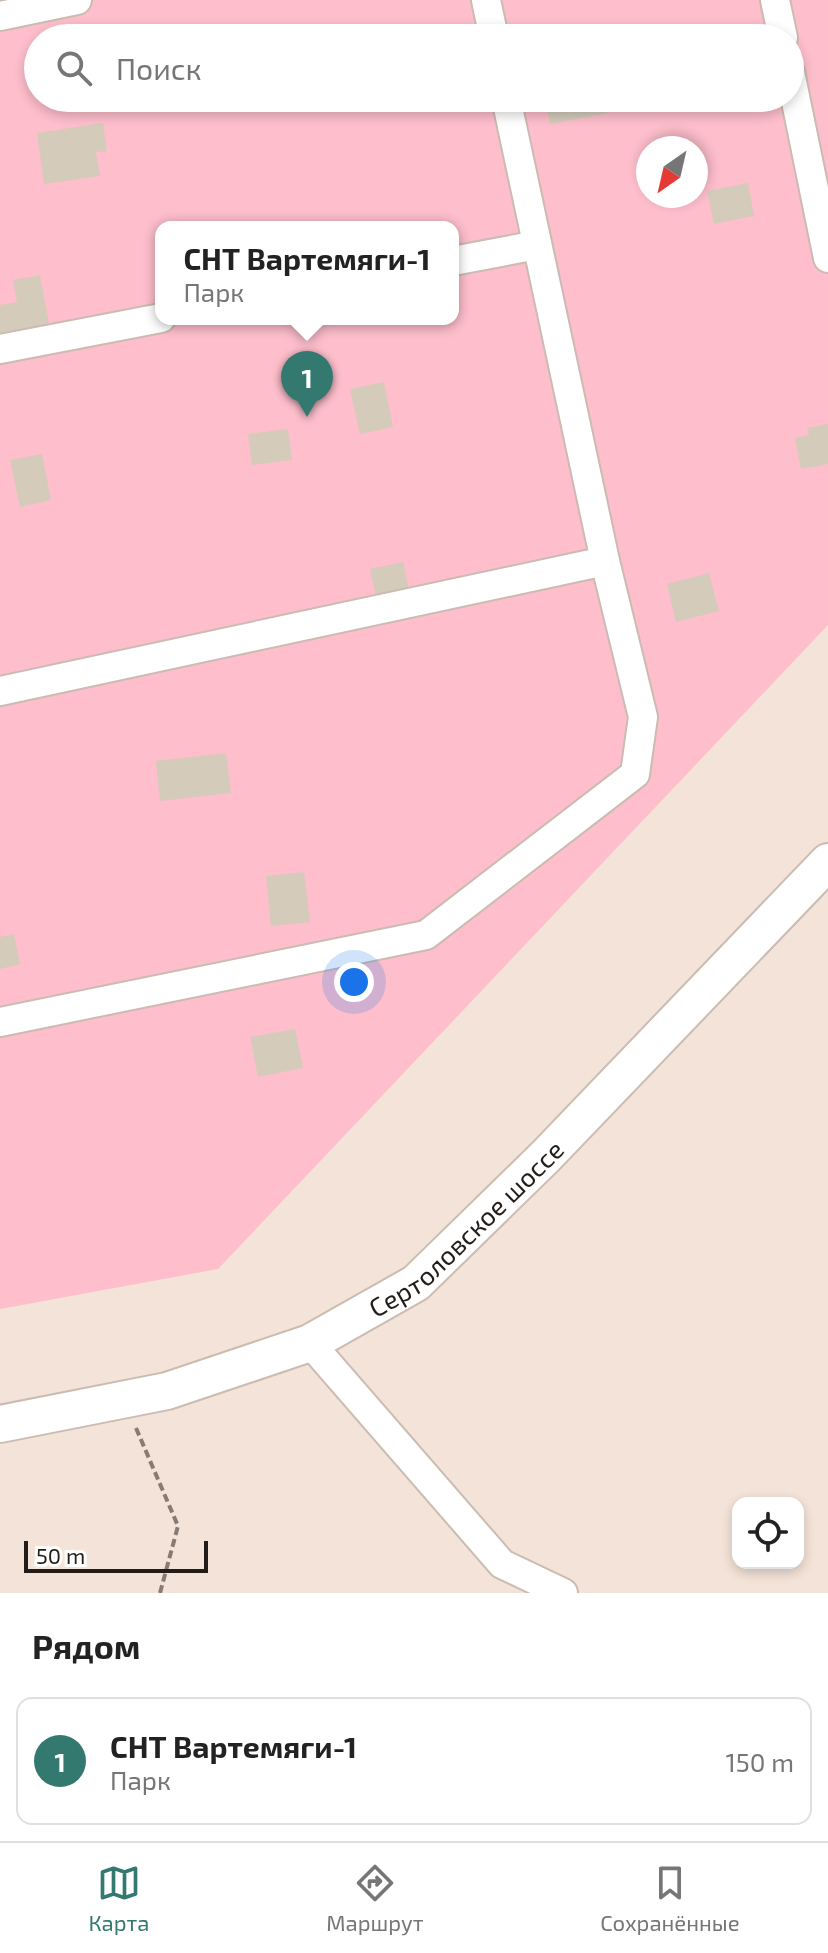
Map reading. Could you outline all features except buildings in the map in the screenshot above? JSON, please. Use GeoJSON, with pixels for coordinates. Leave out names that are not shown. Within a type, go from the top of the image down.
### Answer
{"type":"FeatureCollection","features":[{"type":"Feature","properties":{"kind":"main road","name":"Сертоловское шоссе"},"geometry":{"type":"LineString","coordinates":[[0,1424],[167,1391],[310,1343],[416,1283],[546,1156],[828,862]]}},
{"type":"Feature","properties":{"kind":"street"},"geometry":{"type":"LineString","coordinates":[[0,16],[77,0]]}},
{"type":"Feature","properties":{"kind":"street"},"geometry":{"type":"LineString","coordinates":[[486,0],[491,24]]}},
{"type":"Feature","properties":{"kind":"street"},"geometry":{"type":"LineString","coordinates":[[775,0],[780,24]]}},
{"type":"Feature","properties":{"kind":"street"},"geometry":{"type":"LineString","coordinates":[[0,1022],[426,935],[635,774],[643,717],[605,561],[509,112]]}},
{"type":"Feature","properties":{"kind":"street"},"geometry":{"type":"LineString","coordinates":[[798,112],[828,258]]}},
{"type":"Feature","properties":{"kind":"street"},"geometry":{"type":"LineString","coordinates":[[459,260],[537,245]]}},
{"type":"Feature","properties":{"kind":"street"},"geometry":{"type":"LineString","coordinates":[[0,349],[155,319]]}},
{"type":"Feature","properties":{"kind":"street"},"geometry":{"type":"LineString","coordinates":[[0,691],[605,561]]}},
{"type":"Feature","properties":{"kind":"street"},"geometry":{"type":"LineString","coordinates":[[310,1343],[502,1564],[563,1593]]}},
{"type":"Feature","properties":{"kind":"path"},"geometry":{"type":"LineString","coordinates":[[125,1400],[178,1526],[160,1593]]}},
{"type":"Feature","properties":{"kind":"shaded area"},"geometry":{"type":"Polygon","coordinates":[[[0,0],[828,0],[828,625],[218,1269],[0,1309],[0,0]]]}},
{"type":"Feature","properties":{"kind":"place","name":"СНТ Вартемяги-1"},"geometry":{"type":"Point","coordinates":[307,417]}}]}
